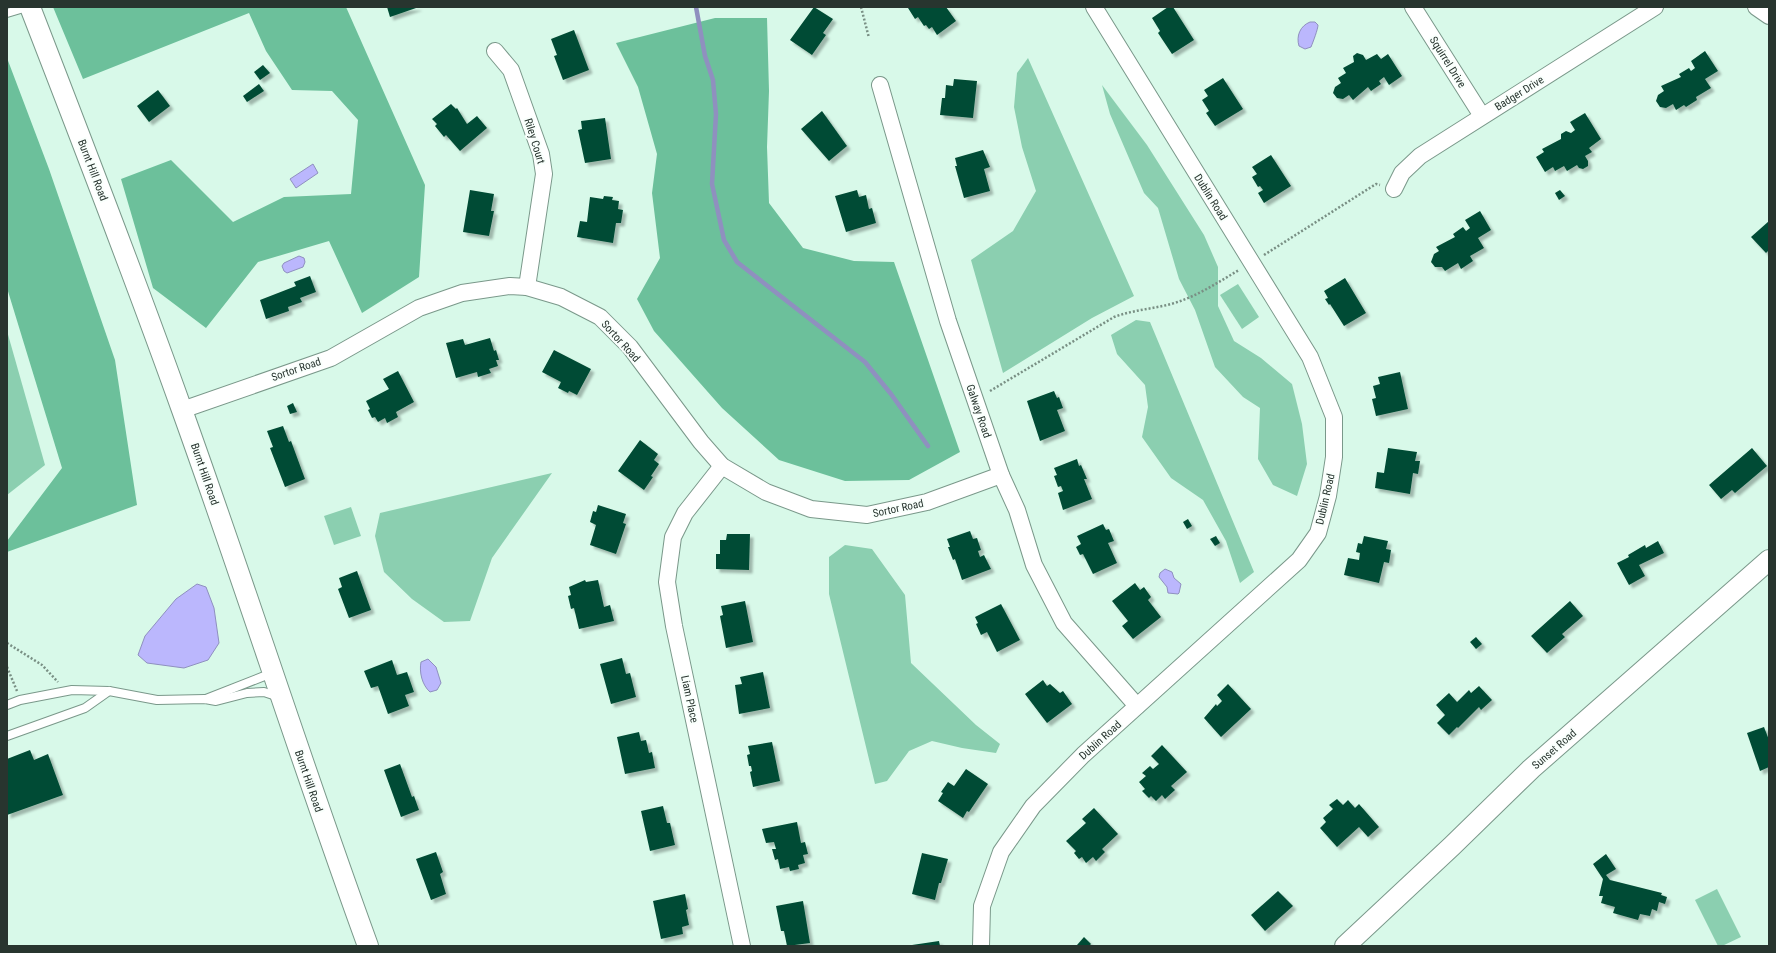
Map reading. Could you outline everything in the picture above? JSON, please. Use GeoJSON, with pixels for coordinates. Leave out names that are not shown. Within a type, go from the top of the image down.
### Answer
{"type":"FeatureCollection","features":[{"type":"Feature","properties":{"kind":"street","name":"Burnt Hill Road"},"geometry":{"type":"LineString","coordinates":[[28,7],[119,239],[182,410],[331,845],[368,946]]}},
{"type":"Feature","properties":{"kind":"street","name":"Dublin Road"},"geometry":{"type":"LineString","coordinates":[[981,946],[982,906],[1001,852],[1033,806],[1083,755],[1303,555],[1318,533],[1328,496],[1334,457],[1334,417],[1310,356],[1094,7]]}},
{"type":"Feature","properties":{"kind":"street","name":"Squirrel Drive"},"geometry":{"type":"LineString","coordinates":[[1413,7],[1482,116]]}},
{"type":"Feature","properties":{"kind":"street","name":"Badger Drive"},"geometry":{"type":"LineString","coordinates":[[1394,189],[1402,173],[1420,156],[1655,7]]}},
{"type":"Feature","properties":{"kind":"street"},"geometry":{"type":"LineString","coordinates":[[1756,7],[1769,16]]}},
{"type":"Feature","properties":{"kind":"street","name":"Riley Court"},"geometry":{"type":"LineString","coordinates":[[495,51],[511,70],[541,154],[544,174],[528,267],[527,287]]}},
{"type":"Feature","properties":{"kind":"street","name":"Galway Road"},"geometry":{"type":"LineString","coordinates":[[880,85],[948,321],[1001,475],[1017,510],[1034,565],[1064,623],[1137,706]]}},
{"type":"Feature","properties":{"kind":"street","name":"Sortor Road"},"geometry":{"type":"LineString","coordinates":[[182,410],[330,358],[426,305],[462,293],[510,286],[527,287],[561,297],[600,317],[630,348],[701,442],[722,466],[766,492],[811,509],[867,515],[927,502],[1001,475]]}},
{"type":"Feature","properties":{"kind":"street","name":"Liam Place"},"geometry":{"type":"LineString","coordinates":[[722,466],[685,513],[673,537],[667,582],[674,626],[742,946]]}},
{"type":"Feature","properties":{"kind":"street","name":"Sunset Road"},"geometry":{"type":"LineString","coordinates":[[1345,946],[1452,846],[1531,769],[1769,560]]}},
{"type":"Feature","properties":{"kind":"lane"},"geometry":{"type":"LineString","coordinates":[[7,13],[28,7]]}},
{"type":"Feature","properties":{"kind":"lane"},"geometry":{"type":"LineString","coordinates":[[205,699],[272,673]]}},
{"type":"Feature","properties":{"kind":"lane"},"geometry":{"type":"LineString","coordinates":[[7,705],[20,700],[72,690],[109,691],[157,700],[205,699],[216,701],[247,693],[264,692],[280,698]]}},
{"type":"Feature","properties":{"kind":"lane"},"geometry":{"type":"LineString","coordinates":[[7,736],[85,708],[109,691]]}},
{"type":"Feature","properties":{"kind":"path"},"geometry":{"type":"LineString","coordinates":[[861,7],[870,38]]}},
{"type":"Feature","properties":{"kind":"path"},"geometry":{"type":"LineString","coordinates":[[1260,257],[1376,184],[1394,189]]}},
{"type":"Feature","properties":{"kind":"path"},"geometry":{"type":"LineString","coordinates":[[990,391],[1114,317],[1126,312],[1183,300],[1201,292],[1243,268]]}},
{"type":"Feature","properties":{"kind":"path"},"geometry":{"type":"LineString","coordinates":[[7,643],[42,665],[56,679],[62,692]]}},
{"type":"Feature","properties":{"kind":"path"},"geometry":{"type":"LineString","coordinates":[[7,667],[20,700]]}},
{"type":"Feature","properties":{"kind":"green space"},"geometry":{"type":"Polygon","coordinates":[[[53,7],[346,7],[425,185],[419,277],[362,313],[329,241],[258,262],[206,328],[153,288],[121,179],[171,160],[233,222],[284,197],[351,194],[358,120],[332,91],[292,90],[266,51],[249,13],[83,79],[53,7]]]}},
{"type":"Feature","properties":{"kind":"green space"},"geometry":{"type":"Polygon","coordinates":[[[715,18],[767,18],[769,91],[767,147],[769,203],[803,248],[854,261],[894,262],[960,452],[909,480],[845,481],[779,460],[722,408],[654,331],[637,299],[660,258],[652,193],[657,154],[638,87],[616,43],[715,18]]]}},
{"type":"Feature","properties":{"kind":"green space"},"geometry":{"type":"Polygon","coordinates":[[[7,58],[49,169],[115,360],[137,505],[7,552],[7,541],[62,468],[7,288],[7,58]]]}},
{"type":"Feature","properties":{"kind":"green space"},"geometry":{"type":"Polygon","coordinates":[[[1028,58],[1134,296],[1092,318],[1003,373],[971,260],[1013,231],[1036,191],[1022,147],[1014,107],[1017,73],[1028,58]]]}},
{"type":"Feature","properties":{"kind":"green space"},"geometry":{"type":"Polygon","coordinates":[[[1102,85],[1147,145],[1204,235],[1218,267],[1218,306],[1234,341],[1261,358],[1292,384],[1302,424],[1307,464],[1297,496],[1273,485],[1258,459],[1260,408],[1243,397],[1215,367],[1195,310],[1179,279],[1158,208],[1144,193],[1110,114],[1102,85]]]}},
{"type":"Feature","properties":{"kind":"green space"},"geometry":{"type":"Polygon","coordinates":[[[1238,284],[1259,317],[1242,329],[1220,295],[1238,284]]]}},
{"type":"Feature","properties":{"kind":"green space"},"geometry":{"type":"Polygon","coordinates":[[[1136,320],[1150,322],[1254,572],[1240,583],[1226,541],[1203,500],[1171,478],[1142,437],[1148,407],[1145,385],[1117,354],[1111,335],[1136,320]]]}},
{"type":"Feature","properties":{"kind":"green space"},"geometry":{"type":"Polygon","coordinates":[[[7,331],[45,465],[7,495],[7,331]]]}},
{"type":"Feature","properties":{"kind":"green space"},"geometry":{"type":"Polygon","coordinates":[[[552,473],[492,558],[470,621],[444,622],[412,599],[384,572],[375,536],[380,513],[552,473]]]}},
{"type":"Feature","properties":{"kind":"green space"},"geometry":{"type":"Polygon","coordinates":[[[351,507],[361,536],[334,545],[324,516],[351,507]]]}},
{"type":"Feature","properties":{"kind":"green space"},"geometry":{"type":"Polygon","coordinates":[[[845,545],[872,549],[905,595],[911,663],[976,725],[1000,744],[996,753],[962,748],[932,741],[909,751],[887,781],[875,784],[829,594],[829,557],[845,545]]]}},
{"type":"Feature","properties":{"kind":"green space"},"geometry":{"type":"Polygon","coordinates":[[[1717,889],[1741,937],[1722,946],[1718,946],[1695,900],[1717,889]]]}},
{"type":"Feature","properties":{"kind":"shaded area"},"geometry":{"type":"Polygon","coordinates":[[[1310,22],[1315,22],[1318,27],[1311,47],[1305,49],[1299,46],[1298,39],[1301,29],[1310,22]]]}},
{"type":"Feature","properties":{"kind":"shaded area"},"geometry":{"type":"Polygon","coordinates":[[[313,164],[318,173],[296,188],[290,179],[313,164]]]}},
{"type":"Feature","properties":{"kind":"shaded area"},"geometry":{"type":"Polygon","coordinates":[[[299,256],[304,258],[305,262],[303,267],[287,273],[284,271],[282,266],[284,263],[299,256]]]}},
{"type":"Feature","properties":{"kind":"shaded area"},"geometry":{"type":"Polygon","coordinates":[[[1165,569],[1172,572],[1174,578],[1181,584],[1178,594],[1168,593],[1167,587],[1159,577],[1160,573],[1165,569]]]}},
{"type":"Feature","properties":{"kind":"shaded area"},"geometry":{"type":"Polygon","coordinates":[[[197,584],[206,587],[214,608],[219,643],[208,660],[184,668],[147,663],[138,655],[145,636],[176,599],[197,584]]]}},
{"type":"Feature","properties":{"kind":"shaded area"},"geometry":{"type":"Polygon","coordinates":[[[428,659],[436,667],[441,683],[437,690],[430,692],[423,682],[420,670],[421,662],[428,659]]]}},
{"type":"Feature","properties":{"kind":"building"},"geometry":{"type":"Polygon","coordinates":[[[387,7],[419,7],[390,17],[387,7]]]}},
{"type":"Feature","properties":{"kind":"building"},"geometry":{"type":"Polygon","coordinates":[[[814,7],[833,19],[823,33],[826,35],[812,55],[790,40],[814,7]]]}},
{"type":"Feature","properties":{"kind":"building"},"geometry":{"type":"Polygon","coordinates":[[[946,7],[956,21],[937,35],[932,27],[929,29],[926,25],[924,26],[918,17],[915,19],[908,8],[946,7]]]}},
{"type":"Feature","properties":{"kind":"building"},"geometry":{"type":"Polygon","coordinates":[[[1168,7],[1173,7],[1194,40],[1172,54],[1158,33],[1160,31],[1152,18],[1168,7]]]}},
{"type":"Feature","properties":{"kind":"building"},"geometry":{"type":"Polygon","coordinates":[[[574,30],[589,70],[563,80],[554,56],[557,55],[551,39],[574,30]]]}},
{"type":"Feature","properties":{"kind":"building"},"geometry":{"type":"Polygon","coordinates":[[[1705,51],[1718,71],[1705,79],[1711,88],[1696,97],[1697,100],[1686,107],[1684,105],[1676,110],[1673,104],[1666,108],[1660,107],[1656,101],[1658,95],[1664,91],[1661,86],[1681,77],[1679,74],[1689,68],[1691,71],[1695,68],[1691,61],[1705,51]]]}},
{"type":"Feature","properties":{"kind":"building"},"geometry":{"type":"Polygon","coordinates":[[[1357,53],[1363,55],[1366,60],[1377,54],[1381,59],[1388,54],[1402,76],[1389,85],[1384,77],[1379,81],[1381,84],[1371,91],[1368,87],[1353,100],[1349,95],[1343,99],[1337,98],[1333,93],[1335,87],[1341,83],[1338,78],[1346,73],[1343,68],[1354,62],[1353,56],[1357,53]]]}},
{"type":"Feature","properties":{"kind":"building"},"geometry":{"type":"Polygon","coordinates":[[[263,65],[270,73],[260,80],[254,72],[263,65]]]}},
{"type":"Feature","properties":{"kind":"building"},"geometry":{"type":"Polygon","coordinates":[[[1223,78],[1243,109],[1215,126],[1206,113],[1209,111],[1202,100],[1208,96],[1204,90],[1223,78]]]}},
{"type":"Feature","properties":{"kind":"building"},"geometry":{"type":"Polygon","coordinates":[[[954,79],[977,81],[973,118],[940,115],[942,98],[945,98],[946,85],[953,86],[954,79]]]}},
{"type":"Feature","properties":{"kind":"building"},"geometry":{"type":"Polygon","coordinates":[[[259,84],[264,91],[247,102],[243,96],[259,84]]]}},
{"type":"Feature","properties":{"kind":"building"},"geometry":{"type":"Polygon","coordinates":[[[158,90],[170,106],[149,122],[137,106],[158,90]]]}},
{"type":"Feature","properties":{"kind":"building"},"geometry":{"type":"Polygon","coordinates":[[[451,104],[456,109],[457,108],[467,124],[477,116],[487,128],[460,151],[446,135],[444,137],[435,126],[437,124],[432,119],[451,104]]]}},
{"type":"Feature","properties":{"kind":"building"},"geometry":{"type":"Polygon","coordinates":[[[822,111],[847,146],[829,161],[801,129],[822,111]]]}},
{"type":"Feature","properties":{"kind":"building"},"geometry":{"type":"Polygon","coordinates":[[[1585,113],[1601,139],[1589,148],[1592,152],[1585,156],[1588,161],[1588,166],[1583,169],[1579,168],[1577,165],[1567,171],[1564,166],[1555,171],[1553,167],[1545,172],[1536,157],[1544,152],[1542,149],[1561,139],[1561,134],[1566,131],[1571,133],[1575,130],[1570,122],[1585,113]]]}},
{"type":"Feature","properties":{"kind":"building"},"geometry":{"type":"Polygon","coordinates":[[[605,118],[611,159],[585,163],[578,130],[582,129],[581,121],[605,118]]]}},
{"type":"Feature","properties":{"kind":"building"},"geometry":{"type":"Polygon","coordinates":[[[983,150],[990,167],[984,169],[990,191],[964,198],[955,166],[957,166],[955,158],[983,150]]]}},
{"type":"Feature","properties":{"kind":"building"},"geometry":{"type":"Polygon","coordinates":[[[1271,155],[1291,186],[1264,203],[1258,193],[1263,190],[1260,186],[1258,187],[1252,177],[1257,174],[1252,167],[1271,155]]]}},
{"type":"Feature","properties":{"kind":"building"},"geometry":{"type":"Polygon","coordinates":[[[470,190],[494,194],[491,211],[494,211],[489,236],[463,232],[470,190]]]}},
{"type":"Feature","properties":{"kind":"building"},"geometry":{"type":"Polygon","coordinates":[[[857,190],[859,197],[866,195],[869,209],[872,208],[876,223],[846,232],[835,196],[857,190]]]}},
{"type":"Feature","properties":{"kind":"building"},"geometry":{"type":"Polygon","coordinates":[[[1560,190],[1565,196],[1559,200],[1555,193],[1560,190]]]}},
{"type":"Feature","properties":{"kind":"building"},"geometry":{"type":"Polygon","coordinates":[[[604,196],[613,197],[612,200],[619,201],[618,209],[623,210],[621,223],[616,223],[613,243],[577,237],[580,221],[587,222],[590,197],[603,199],[604,196]]]}},
{"type":"Feature","properties":{"kind":"building"},"geometry":{"type":"Polygon","coordinates":[[[1480,211],[1491,230],[1478,238],[1484,248],[1470,256],[1473,261],[1461,269],[1458,263],[1445,271],[1442,267],[1435,267],[1431,262],[1434,254],[1439,251],[1436,247],[1455,237],[1453,234],[1463,227],[1466,231],[1470,228],[1465,220],[1480,211]]]}},
{"type":"Feature","properties":{"kind":"building"},"geometry":{"type":"Polygon","coordinates":[[[1769,221],[1769,250],[1766,253],[1751,237],[1769,221]]]}},
{"type":"Feature","properties":{"kind":"building"},"geometry":{"type":"Polygon","coordinates":[[[310,276],[316,292],[300,298],[302,302],[288,307],[289,311],[266,319],[260,300],[296,286],[294,282],[310,276]]]}},
{"type":"Feature","properties":{"kind":"building"},"geometry":{"type":"Polygon","coordinates":[[[1345,278],[1366,313],[1344,326],[1330,304],[1329,305],[1325,299],[1328,298],[1324,291],[1345,278]]]}},
{"type":"Feature","properties":{"kind":"building"},"geometry":{"type":"Polygon","coordinates":[[[490,338],[494,351],[496,350],[499,360],[496,360],[498,366],[489,369],[491,373],[478,377],[477,372],[456,378],[446,343],[463,339],[465,345],[490,338]]]}},
{"type":"Feature","properties":{"kind":"building"},"geometry":{"type":"Polygon","coordinates":[[[554,350],[591,369],[577,395],[569,391],[568,393],[558,388],[561,382],[542,372],[554,350]]]}},
{"type":"Feature","properties":{"kind":"building"},"geometry":{"type":"Polygon","coordinates":[[[398,371],[414,402],[396,412],[398,417],[387,423],[385,418],[378,422],[375,417],[372,418],[366,401],[389,389],[383,379],[398,371]]]}},
{"type":"Feature","properties":{"kind":"building"},"geometry":{"type":"Polygon","coordinates":[[[1400,372],[1408,409],[1376,416],[1372,399],[1376,398],[1373,386],[1380,384],[1378,377],[1400,372]]]}},
{"type":"Feature","properties":{"kind":"building"},"geometry":{"type":"Polygon","coordinates":[[[1054,391],[1057,398],[1059,397],[1063,408],[1057,410],[1065,431],[1040,441],[1027,401],[1054,391]]]}},
{"type":"Feature","properties":{"kind":"building"},"geometry":{"type":"Polygon","coordinates":[[[293,403],[297,412],[290,414],[287,406],[293,403]]]}},
{"type":"Feature","properties":{"kind":"building"},"geometry":{"type":"Polygon","coordinates":[[[283,426],[289,442],[291,441],[305,479],[285,487],[270,448],[273,447],[267,431],[283,426]]]}},
{"type":"Feature","properties":{"kind":"building"},"geometry":{"type":"Polygon","coordinates":[[[640,440],[658,454],[654,460],[659,464],[651,476],[653,477],[644,490],[618,471],[640,440]]]}},
{"type":"Feature","properties":{"kind":"building"},"geometry":{"type":"Polygon","coordinates":[[[1388,448],[1417,452],[1415,461],[1420,461],[1418,474],[1413,473],[1410,494],[1375,488],[1377,472],[1384,473],[1388,448]]]}},
{"type":"Feature","properties":{"kind":"building"},"geometry":{"type":"Polygon","coordinates":[[[1752,448],[1767,466],[1735,493],[1732,490],[1721,499],[1709,485],[1752,448]]]}},
{"type":"Feature","properties":{"kind":"building"},"geometry":{"type":"Polygon","coordinates":[[[1077,459],[1079,466],[1081,465],[1087,479],[1084,479],[1092,499],[1063,510],[1058,493],[1063,491],[1061,486],[1058,487],[1054,476],[1057,475],[1054,468],[1077,459]]]}},
{"type":"Feature","properties":{"kind":"building"},"geometry":{"type":"Polygon","coordinates":[[[598,505],[626,514],[623,523],[626,524],[616,554],[590,545],[596,525],[590,522],[593,511],[596,512],[598,505]]]}},
{"type":"Feature","properties":{"kind":"building"},"geometry":{"type":"Polygon","coordinates":[[[1188,519],[1192,526],[1187,529],[1183,522],[1188,519]]]}},
{"type":"Feature","properties":{"kind":"building"},"geometry":{"type":"Polygon","coordinates":[[[1103,524],[1106,530],[1109,529],[1114,541],[1108,543],[1117,563],[1093,574],[1083,554],[1080,555],[1076,547],[1081,544],[1077,536],[1103,524]]]}},
{"type":"Feature","properties":{"kind":"building"},"geometry":{"type":"Polygon","coordinates":[[[970,531],[973,539],[977,538],[981,550],[978,551],[980,557],[984,555],[991,569],[962,580],[955,559],[953,560],[948,547],[950,547],[947,539],[970,531]]]}},
{"type":"Feature","properties":{"kind":"building"},"geometry":{"type":"Polygon","coordinates":[[[727,534],[750,534],[749,570],[716,569],[716,554],[720,554],[720,540],[726,540],[727,534]]]}},
{"type":"Feature","properties":{"kind":"building"},"geometry":{"type":"Polygon","coordinates":[[[1216,536],[1220,543],[1215,546],[1210,539],[1216,536]]]}},
{"type":"Feature","properties":{"kind":"building"},"geometry":{"type":"Polygon","coordinates":[[[1364,536],[1388,541],[1386,549],[1391,550],[1389,563],[1384,562],[1379,583],[1344,575],[1348,558],[1359,560],[1360,553],[1356,552],[1358,543],[1362,544],[1364,536]]]}},
{"type":"Feature","properties":{"kind":"building"},"geometry":{"type":"Polygon","coordinates":[[[1658,541],[1664,553],[1639,565],[1645,576],[1629,585],[1617,563],[1629,557],[1628,555],[1645,545],[1646,548],[1658,541]]]}},
{"type":"Feature","properties":{"kind":"building"},"geometry":{"type":"Polygon","coordinates":[[[357,571],[371,610],[349,618],[338,589],[342,587],[339,578],[357,571]]]}},
{"type":"Feature","properties":{"kind":"building"},"geometry":{"type":"Polygon","coordinates":[[[585,580],[586,582],[598,580],[604,607],[610,605],[614,621],[579,629],[574,608],[571,609],[568,596],[571,595],[569,587],[585,580]]]}},
{"type":"Feature","properties":{"kind":"building"},"geometry":{"type":"Polygon","coordinates":[[[1135,583],[1140,590],[1144,587],[1151,597],[1148,600],[1161,617],[1133,639],[1122,626],[1128,621],[1112,601],[1135,583]]]}},
{"type":"Feature","properties":{"kind":"building"},"geometry":{"type":"Polygon","coordinates":[[[745,601],[753,642],[726,648],[720,616],[723,615],[721,606],[745,601]]]}},
{"type":"Feature","properties":{"kind":"building"},"geometry":{"type":"Polygon","coordinates":[[[1570,601],[1583,616],[1562,634],[1565,637],[1547,653],[1531,636],[1570,601]]]}},
{"type":"Feature","properties":{"kind":"building"},"geometry":{"type":"Polygon","coordinates":[[[1001,604],[1020,640],[997,652],[987,632],[981,635],[976,624],[978,623],[975,617],[1001,604]]]}},
{"type":"Feature","properties":{"kind":"building"},"geometry":{"type":"Polygon","coordinates":[[[1476,637],[1482,644],[1476,649],[1470,642],[1476,637]]]}},
{"type":"Feature","properties":{"kind":"building"},"geometry":{"type":"Polygon","coordinates":[[[622,658],[626,674],[630,673],[636,697],[611,704],[600,664],[622,658]]]}},
{"type":"Feature","properties":{"kind":"building"},"geometry":{"type":"Polygon","coordinates":[[[392,660],[397,675],[407,672],[414,692],[405,695],[409,706],[388,714],[378,686],[371,688],[364,671],[392,660]]]}},
{"type":"Feature","properties":{"kind":"building"},"geometry":{"type":"Polygon","coordinates":[[[763,672],[770,708],[739,714],[735,685],[742,684],[740,677],[763,672]]]}},
{"type":"Feature","properties":{"kind":"building"},"geometry":{"type":"Polygon","coordinates":[[[1043,680],[1047,686],[1050,684],[1060,693],[1063,691],[1072,704],[1047,723],[1025,694],[1043,680]]]}},
{"type":"Feature","properties":{"kind":"building"},"geometry":{"type":"Polygon","coordinates":[[[1228,684],[1251,709],[1221,737],[1204,718],[1216,704],[1217,706],[1222,701],[1217,695],[1228,684]]]}},
{"type":"Feature","properties":{"kind":"building"},"geometry":{"type":"Polygon","coordinates":[[[1479,686],[1492,700],[1481,710],[1479,707],[1449,735],[1437,723],[1445,715],[1436,705],[1449,693],[1457,702],[1469,690],[1471,693],[1479,686]]]}},
{"type":"Feature","properties":{"kind":"building"},"geometry":{"type":"Polygon","coordinates":[[[1764,727],[1769,740],[1769,767],[1760,771],[1747,733],[1764,727]]]}},
{"type":"Feature","properties":{"kind":"building"},"geometry":{"type":"Polygon","coordinates":[[[639,732],[641,741],[646,740],[649,753],[652,752],[655,768],[625,774],[617,737],[639,732]]]}},
{"type":"Feature","properties":{"kind":"building"},"geometry":{"type":"Polygon","coordinates":[[[772,742],[780,781],[753,787],[750,772],[752,771],[751,766],[749,766],[747,755],[750,754],[748,746],[772,742]]]}},
{"type":"Feature","properties":{"kind":"building"},"geometry":{"type":"Polygon","coordinates":[[[1162,745],[1187,772],[1171,786],[1175,790],[1165,799],[1162,795],[1156,801],[1151,796],[1149,798],[1142,791],[1145,789],[1139,782],[1146,776],[1142,773],[1150,766],[1153,769],[1159,764],[1151,756],[1162,745]]]}},
{"type":"Feature","properties":{"kind":"building"},"geometry":{"type":"Polygon","coordinates":[[[30,750],[34,760],[48,754],[63,795],[7,815],[7,759],[30,750]]]}},
{"type":"Feature","properties":{"kind":"building"},"geometry":{"type":"Polygon","coordinates":[[[400,764],[412,797],[414,796],[419,810],[401,817],[384,770],[400,764]]]}},
{"type":"Feature","properties":{"kind":"building"},"geometry":{"type":"Polygon","coordinates":[[[966,769],[988,784],[969,812],[967,811],[963,818],[938,801],[943,793],[941,792],[948,782],[954,786],[966,769]]]}},
{"type":"Feature","properties":{"kind":"building"},"geometry":{"type":"Polygon","coordinates":[[[1337,799],[1343,805],[1348,800],[1355,808],[1359,804],[1379,827],[1368,837],[1359,827],[1337,847],[1320,828],[1326,822],[1323,818],[1333,809],[1329,805],[1337,799]]]}},
{"type":"Feature","properties":{"kind":"building"},"geometry":{"type":"Polygon","coordinates":[[[663,806],[667,823],[670,823],[675,845],[650,851],[641,811],[663,806]]]}},
{"type":"Feature","properties":{"kind":"building"},"geometry":{"type":"Polygon","coordinates":[[[1094,808],[1118,834],[1102,849],[1105,852],[1096,861],[1093,857],[1086,863],[1082,857],[1079,859],[1074,853],[1076,851],[1066,841],[1086,823],[1082,819],[1094,808]]]}},
{"type":"Feature","properties":{"kind":"building"},"geometry":{"type":"Polygon","coordinates":[[[797,822],[801,843],[805,842],[808,854],[803,855],[805,863],[798,865],[799,869],[790,871],[789,867],[780,869],[778,859],[775,860],[772,849],[776,849],[774,842],[766,843],[762,829],[797,822]]]}},
{"type":"Feature","properties":{"kind":"building"},"geometry":{"type":"Polygon","coordinates":[[[436,852],[443,872],[440,874],[446,894],[431,900],[416,859],[436,852]]]}},
{"type":"Feature","properties":{"kind":"building"},"geometry":{"type":"Polygon","coordinates":[[[922,853],[948,859],[941,883],[939,883],[935,900],[912,894],[922,853]]]}},
{"type":"Feature","properties":{"kind":"building"},"geometry":{"type":"Polygon","coordinates":[[[1606,854],[1616,869],[1606,875],[1610,880],[1662,893],[1661,895],[1667,897],[1665,904],[1659,902],[1657,911],[1652,909],[1650,916],[1640,914],[1638,920],[1613,913],[1615,907],[1601,903],[1603,896],[1599,896],[1603,879],[1593,864],[1606,854]]]}},
{"type":"Feature","properties":{"kind":"building"},"geometry":{"type":"Polygon","coordinates":[[[1278,891],[1293,906],[1265,931],[1251,915],[1278,891]]]}},
{"type":"Feature","properties":{"kind":"building"},"geometry":{"type":"Polygon","coordinates":[[[685,894],[689,925],[682,927],[683,934],[661,939],[653,901],[685,894]]]}},
{"type":"Feature","properties":{"kind":"building"},"geometry":{"type":"Polygon","coordinates":[[[803,901],[810,943],[787,946],[784,931],[781,931],[776,906],[803,901]]]}},
{"type":"Feature","properties":{"kind":"building"},"geometry":{"type":"Polygon","coordinates":[[[1084,937],[1091,944],[1089,946],[1078,946],[1077,945],[1084,937]]]}},
{"type":"Feature","properties":{"kind":"building"},"geometry":{"type":"Polygon","coordinates":[[[939,941],[940,946],[912,946],[912,945],[939,941]]]}},
{"type":"Feature","properties":{"kind":"waterway"},"geometry":{"type":"LineString","coordinates":[[696,7],[705,56],[713,80],[716,114],[712,184],[724,240],[737,262],[865,362],[891,394],[928,446]]}}]}
